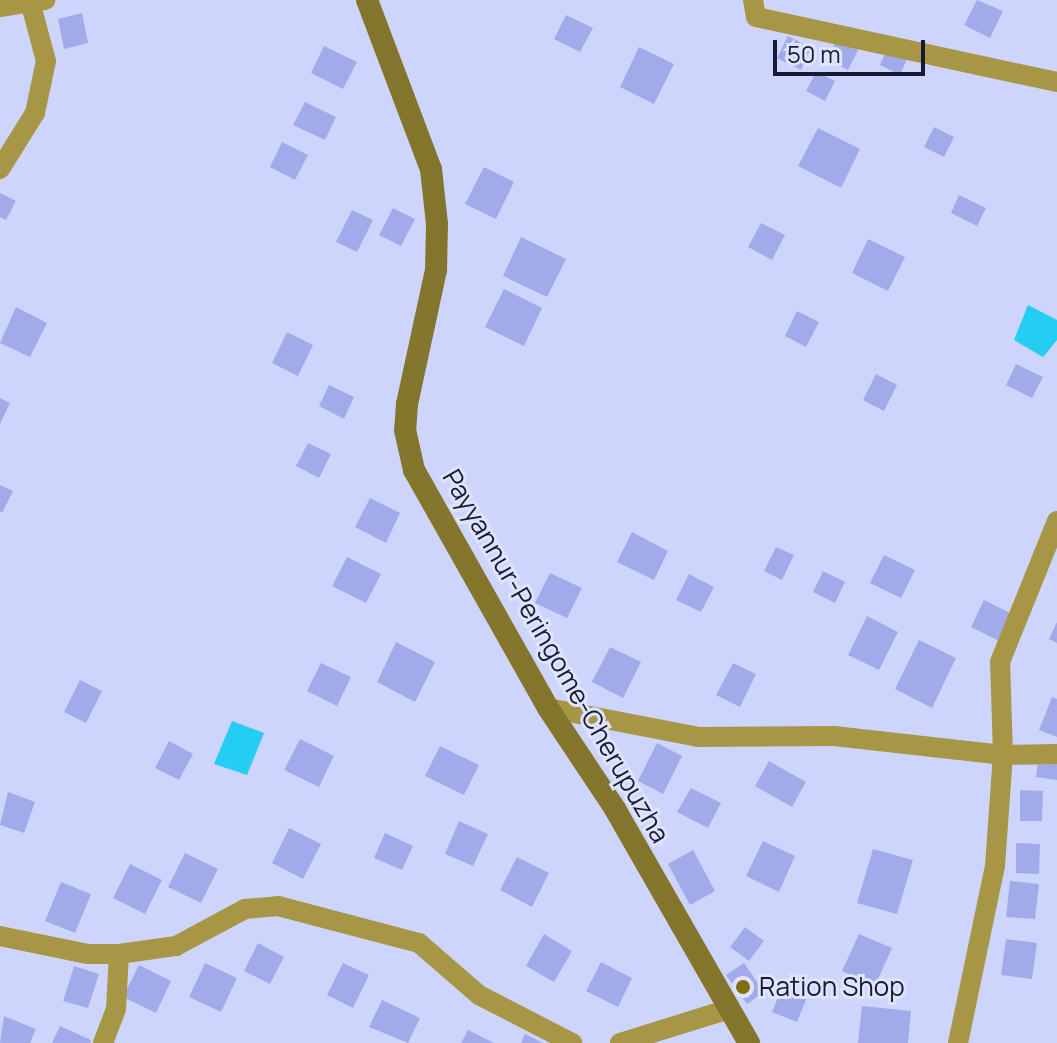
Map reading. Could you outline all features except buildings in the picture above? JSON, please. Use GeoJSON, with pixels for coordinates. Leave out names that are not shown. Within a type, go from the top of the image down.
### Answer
{"type":"FeatureCollection","features":[{"type":"Feature","properties":{"kind":"main road","name":"Payyannur-Peringome-Cherupuzha"},"geometry":{"type":"LineString","coordinates":[[367,0],[431,169],[437,224],[436,270],[407,404],[405,430],[414,470],[548,708],[615,809],[749,1043]]}},
{"type":"Feature","properties":{"kind":"street"},"geometry":{"type":"LineString","coordinates":[[753,0],[756,17],[1057,82]]}},
{"type":"Feature","properties":{"kind":"street"},"geometry":{"type":"LineString","coordinates":[[0,7],[38,3],[46,61],[35,113],[0,169]]}},
{"type":"Feature","properties":{"kind":"street"},"geometry":{"type":"LineString","coordinates":[[958,1043],[995,866],[1003,755],[1000,662],[1057,521]]}},
{"type":"Feature","properties":{"kind":"street"},"geometry":{"type":"LineString","coordinates":[[548,708],[698,737],[834,736],[1003,755],[1057,754]]}},
{"type":"Feature","properties":{"kind":"street"},"geometry":{"type":"LineString","coordinates":[[0,936],[88,954],[119,954],[176,946],[245,909],[278,906],[419,943],[479,995],[572,1043]]}},
{"type":"Feature","properties":{"kind":"street"},"geometry":{"type":"LineString","coordinates":[[103,1043],[116,1009],[119,954]]}},
{"type":"Feature","properties":{"kind":"street"},"geometry":{"type":"LineString","coordinates":[[620,1043],[729,1009]]}},
{"type":"Feature","properties":{"kind":"water"},"geometry":{"type":"Polygon","coordinates":[[[1028,305],[1057,320],[1057,340],[1043,357],[1014,340],[1028,305]]]}},
{"type":"Feature","properties":{"kind":"water"},"geometry":{"type":"Polygon","coordinates":[[[232,721],[264,733],[247,775],[214,764],[232,721]]]}},
{"type":"Feature","properties":{"kind":"place","name":"Ration Shop"},"geometry":{"type":"Point","coordinates":[743,987]}}]}
